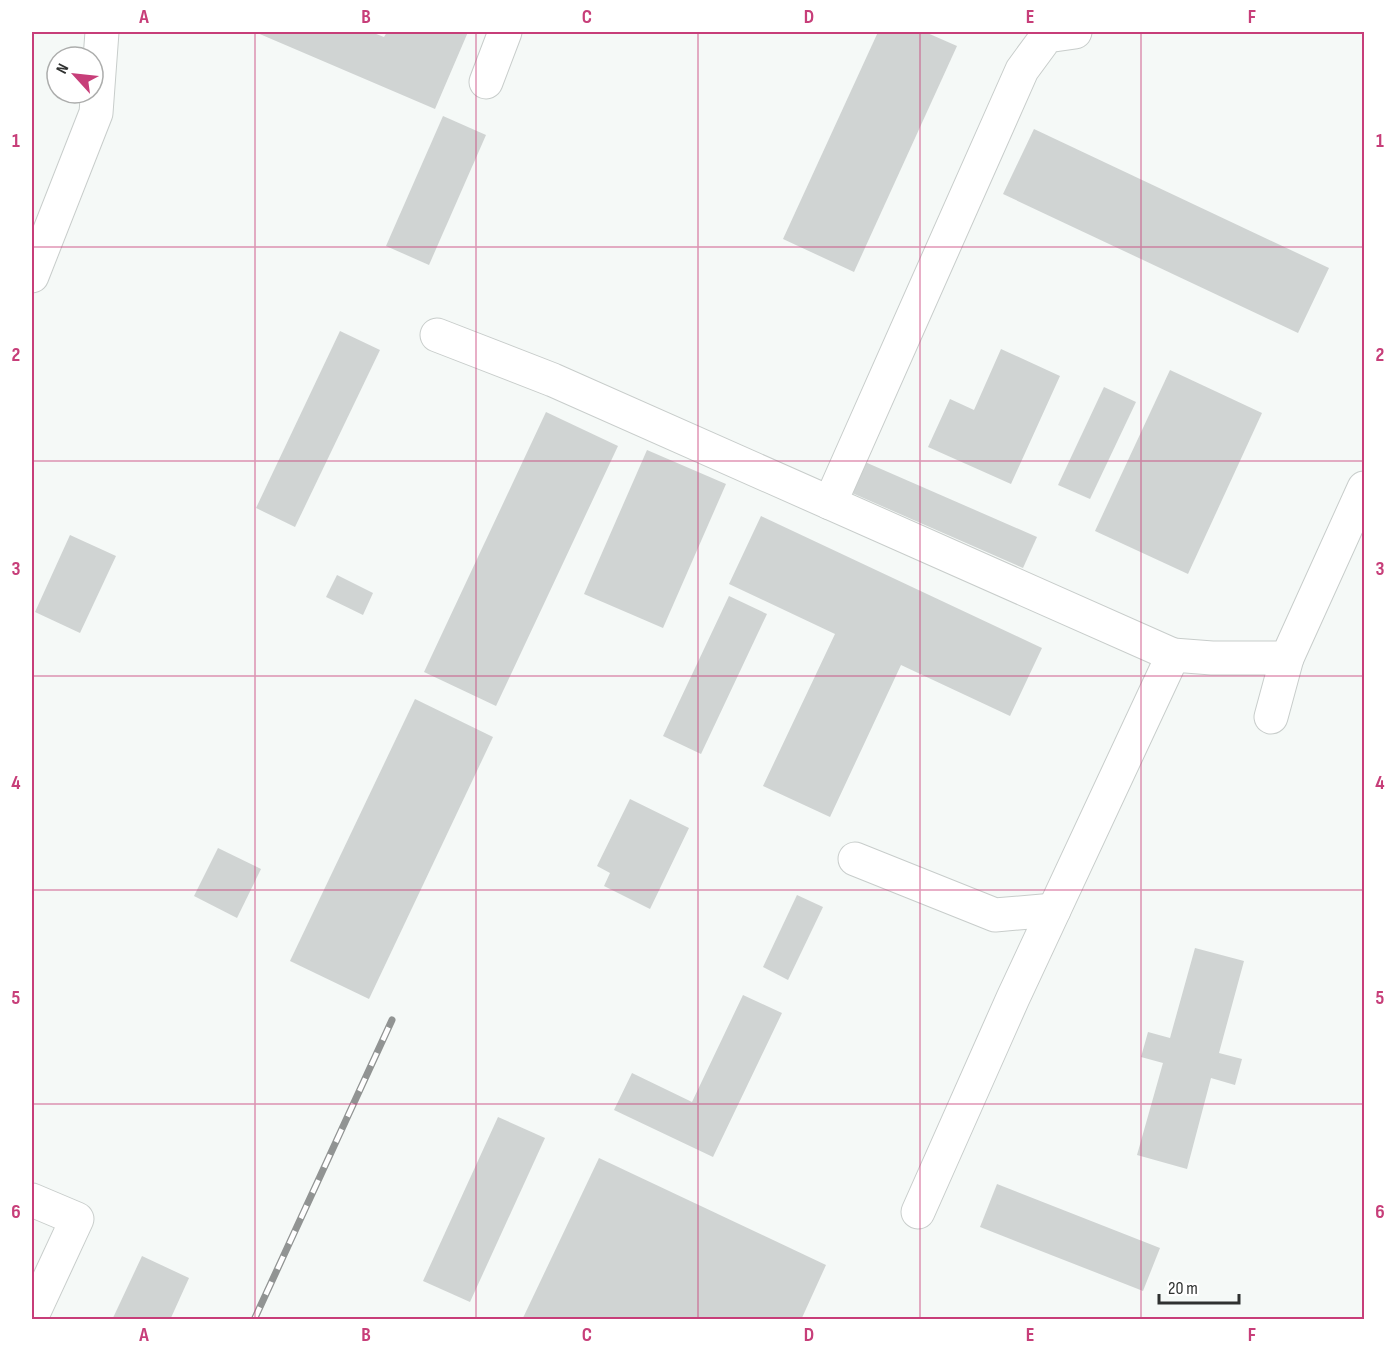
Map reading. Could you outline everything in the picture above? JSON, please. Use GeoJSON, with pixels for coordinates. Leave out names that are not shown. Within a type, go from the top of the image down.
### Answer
{"type":"FeatureCollection","features":[{"type":"Feature","properties":{"kind":"lane"},"geometry":{"type":"LineString","coordinates":[[32,276],[96,113],[102,32]]}},
{"type":"Feature","properties":{"kind":"lane"},"geometry":{"type":"LineString","coordinates":[[486,82],[505,32]]}},
{"type":"Feature","properties":{"kind":"lane"},"geometry":{"type":"LineString","coordinates":[[830,503],[1022,70],[1047,36],[1075,32]]}},
{"type":"Feature","properties":{"kind":"lane"},"geometry":{"type":"LineString","coordinates":[[437,335],[553,380],[1173,655],[1287,658]]}},
{"type":"Feature","properties":{"kind":"lane"},"geometry":{"type":"LineString","coordinates":[[1271,717],[1287,658],[1365,488]]}},
{"type":"Feature","properties":{"kind":"lane"},"geometry":{"type":"LineString","coordinates":[[918,1212],[1054,910],[1173,655]]}},
{"type":"Feature","properties":{"kind":"lane"},"geometry":{"type":"LineString","coordinates":[[855,859],[996,915],[1054,910]]}},
{"type":"Feature","properties":{"kind":"lane"},"geometry":{"type":"LineString","coordinates":[[32,1200],[77,1219],[32,1316]]}},
{"type":"Feature","properties":{"kind":"building"},"geometry":{"type":"Polygon","coordinates":[[[255,32],[371,32],[384,37],[387,32],[468,32],[435,109],[255,32]]]}},
{"type":"Feature","properties":{"kind":"building"},"geometry":{"type":"Polygon","coordinates":[[[878,32],[925,32],[957,46],[854,272],[783,239],[878,32]]]}},
{"type":"Feature","properties":{"kind":"building"},"geometry":{"type":"Polygon","coordinates":[[[443,116],[486,135],[429,265],[386,246],[443,116]]]}},
{"type":"Feature","properties":{"kind":"building"},"geometry":{"type":"Polygon","coordinates":[[[1034,129],[1329,268],[1298,333],[1003,194],[1034,129]]]}},
{"type":"Feature","properties":{"kind":"building"},"geometry":{"type":"Polygon","coordinates":[[[340,331],[380,350],[295,527],[256,508],[340,331]]]}},
{"type":"Feature","properties":{"kind":"building"},"geometry":{"type":"Polygon","coordinates":[[[1001,349],[1060,376],[1011,484],[928,447],[950,399],[974,410],[1001,349]]]}},
{"type":"Feature","properties":{"kind":"building"},"geometry":{"type":"Polygon","coordinates":[[[1170,370],[1262,413],[1188,574],[1095,531],[1170,370]]]}},
{"type":"Feature","properties":{"kind":"building"},"geometry":{"type":"Polygon","coordinates":[[[1104,387],[1136,402],[1090,499],[1058,485],[1104,387]]]}},
{"type":"Feature","properties":{"kind":"building"},"geometry":{"type":"Polygon","coordinates":[[[546,412],[618,446],[496,706],[424,672],[546,412]]]}},
{"type":"Feature","properties":{"kind":"building"},"geometry":{"type":"Polygon","coordinates":[[[647,450],[726,484],[663,628],[584,594],[647,450]]]}},
{"type":"Feature","properties":{"kind":"building"},"geometry":{"type":"Polygon","coordinates":[[[865,462],[1037,537],[1023,568],[852,493],[865,462]]]}},
{"type":"Feature","properties":{"kind":"building"},"geometry":{"type":"Polygon","coordinates":[[[761,516],[1042,648],[1010,716],[901,665],[830,817],[763,786],[835,634],[729,584],[761,516]]]}},
{"type":"Feature","properties":{"kind":"building"},"geometry":{"type":"Polygon","coordinates":[[[70,535],[116,556],[80,633],[35,612],[70,535]]]}},
{"type":"Feature","properties":{"kind":"building"},"geometry":{"type":"Polygon","coordinates":[[[337,575],[373,593],[363,615],[326,597],[337,575]]]}},
{"type":"Feature","properties":{"kind":"building"},"geometry":{"type":"Polygon","coordinates":[[[729,596],[767,614],[701,754],[663,736],[729,596]]]}},
{"type":"Feature","properties":{"kind":"building"},"geometry":{"type":"Polygon","coordinates":[[[415,699],[493,737],[369,999],[290,961],[415,699]]]}},
{"type":"Feature","properties":{"kind":"building"},"geometry":{"type":"Polygon","coordinates":[[[630,799],[689,828],[650,909],[604,886],[610,873],[597,866],[630,799]]]}},
{"type":"Feature","properties":{"kind":"building"},"geometry":{"type":"Polygon","coordinates":[[[218,848],[261,869],[237,918],[194,896],[218,848]]]}},
{"type":"Feature","properties":{"kind":"building"},"geometry":{"type":"Polygon","coordinates":[[[797,895],[823,907],[788,980],[763,967],[797,895]]]}},
{"type":"Feature","properties":{"kind":"building"},"geometry":{"type":"Polygon","coordinates":[[[1195,948],[1244,961],[1219,1053],[1242,1059],[1235,1085],[1211,1078],[1187,1169],[1137,1155],[1163,1063],[1141,1057],[1148,1032],[1170,1038],[1195,948]]]}},
{"type":"Feature","properties":{"kind":"building"},"geometry":{"type":"Polygon","coordinates":[[[743,995],[782,1013],[713,1157],[614,1110],[632,1073],[692,1102],[743,995]]]}},
{"type":"Feature","properties":{"kind":"building"},"geometry":{"type":"Polygon","coordinates":[[[498,1117],[545,1138],[470,1302],[423,1281],[498,1117]]]}},
{"type":"Feature","properties":{"kind":"building"},"geometry":{"type":"Polygon","coordinates":[[[599,1158],[826,1265],[801,1320],[522,1320],[599,1158]]]}},
{"type":"Feature","properties":{"kind":"building"},"geometry":{"type":"Polygon","coordinates":[[[997,1184],[1160,1248],[1143,1291],[980,1227],[997,1184]]]}},
{"type":"Feature","properties":{"kind":"building"},"geometry":{"type":"Polygon","coordinates":[[[142,1256],[189,1278],[170,1320],[112,1320],[142,1256]]]}},
{"type":"Feature","properties":{"kind":"railway"},"geometry":{"type":"LineString","coordinates":[[254,1320],[392,1020]]}}]}
